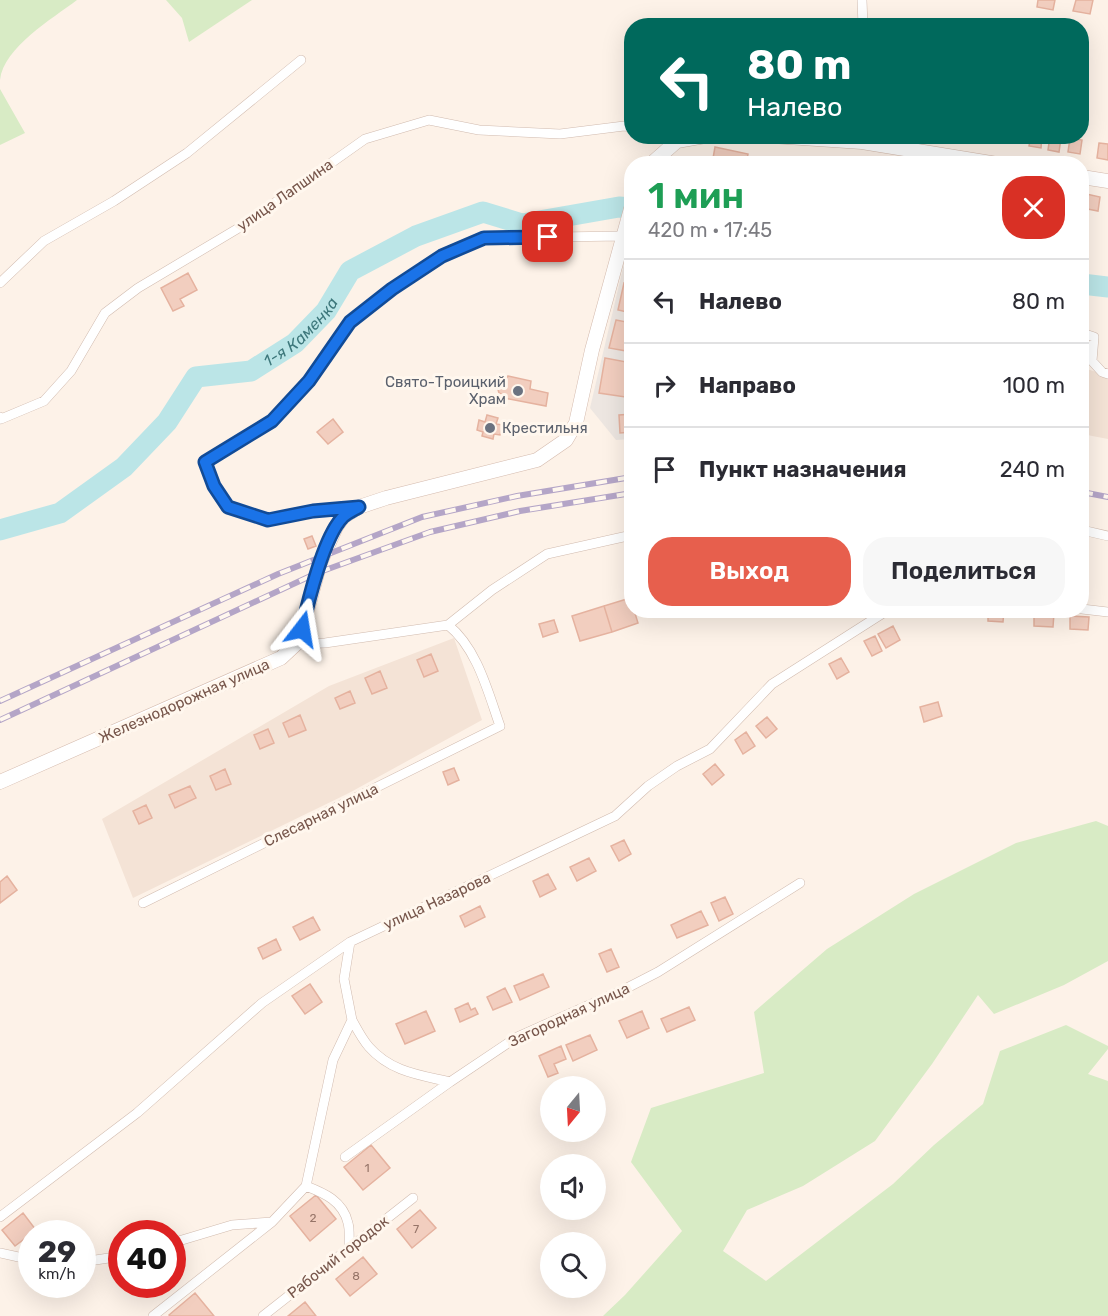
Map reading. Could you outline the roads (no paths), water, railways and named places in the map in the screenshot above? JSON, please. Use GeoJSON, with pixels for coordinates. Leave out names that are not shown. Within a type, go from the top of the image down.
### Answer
{"type":"FeatureCollection","features":[{"type":"Feature","properties":{"kind":"street"},"geometry":{"type":"LineString","coordinates":[[862,0],[863,18]]}},
{"type":"Feature","properties":{"kind":"street"},"geometry":{"type":"LineString","coordinates":[[0,283],[44,242],[114,201],[187,153],[301,60]]}},
{"type":"Feature","properties":{"kind":"street","name":"улица Лапшина"},"geometry":{"type":"LineString","coordinates":[[0,419],[44,401],[71,371],[105,313],[138,288],[242,226],[366,139],[429,120],[479,130],[560,134],[624,126]]}},
{"type":"Feature","properties":{"kind":"street"},"geometry":{"type":"LineString","coordinates":[[658,156],[669,144]]}},
{"type":"Feature","properties":{"kind":"street"},"geometry":{"type":"LineString","coordinates":[[889,144],[954,156]]}},
{"type":"Feature","properties":{"kind":"street"},"geometry":{"type":"LineString","coordinates":[[1089,178],[1108,181]]}},
{"type":"Feature","properties":{"kind":"street"},"geometry":{"type":"LineString","coordinates":[[624,237],[484,238],[442,256],[392,289],[350,322],[309,381],[272,421],[205,462],[214,486],[228,507],[268,520],[313,511],[359,507],[442,482],[537,460],[566,440],[576,423],[592,350],[624,247]]}},
{"type":"Feature","properties":{"kind":"street"},"geometry":{"type":"LineString","coordinates":[[1089,335],[1094,337],[1092,361],[1101,372],[1108,374]]}},
{"type":"Feature","properties":{"kind":"street"},"geometry":{"type":"LineString","coordinates":[[359,507],[343,517],[336,527],[320,563],[296,644],[326,643],[448,625],[492,590],[547,554],[624,537]]}},
{"type":"Feature","properties":{"kind":"street"},"geometry":{"type":"LineString","coordinates":[[1089,532],[1108,536]]}},
{"type":"Feature","properties":{"kind":"street"},"geometry":{"type":"LineString","coordinates":[[1089,610],[1108,612]]}},
{"type":"Feature","properties":{"kind":"street","name":"улица Назарова"},"geometry":{"type":"LineString","coordinates":[[0,1216],[137,1113],[262,1003],[350,942],[615,816],[648,786],[677,766],[710,748],[772,684],[875,618]]}},
{"type":"Feature","properties":{"kind":"street","name":"Слесарная улица"},"geometry":{"type":"LineString","coordinates":[[143,903],[500,726],[484,679],[460,635],[448,625]]}},
{"type":"Feature","properties":{"kind":"street","name":"Железнодорожная улица"},"geometry":{"type":"LineString","coordinates":[[0,782],[280,658],[296,644]]}},
{"type":"Feature","properties":{"kind":"street","name":"Загородная улица"},"geometry":{"type":"LineString","coordinates":[[345,1157],[517,1037],[658,972],[800,883]]}},
{"type":"Feature","properties":{"kind":"street"},"geometry":{"type":"LineString","coordinates":[[350,942],[345,979],[352,1020],[369,1047],[401,1071],[450,1082]]}},
{"type":"Feature","properties":{"kind":"street"},"geometry":{"type":"LineString","coordinates":[[153,1316],[272,1222],[306,1186],[333,1060],[352,1020]]}},
{"type":"Feature","properties":{"kind":"street"},"geometry":{"type":"LineString","coordinates":[[306,1186],[325,1193],[340,1206],[348,1223],[349,1248]]}},
{"type":"Feature","properties":{"kind":"street","name":"Рабочий городок"},"geometry":{"type":"LineString","coordinates":[[263,1316],[413,1198]]}},
{"type":"Feature","properties":{"kind":"street"},"geometry":{"type":"LineString","coordinates":[[186,1239],[232,1225],[272,1222]]}},
{"type":"Feature","properties":{"kind":"street"},"geometry":{"type":"LineString","coordinates":[[0,1252],[18,1256]]}},
{"type":"Feature","properties":{"kind":"waterway","name":"1-я Каменка"},"geometry":{"type":"LineString","coordinates":[[0,530],[60,513],[124,467],[167,422],[196,377],[251,371],[295,343],[326,311],[350,271],[416,236],[483,212],[522,224],[624,207]]}},
{"type":"Feature","properties":{"kind":"waterway","name":"1-я Каменка"},"geometry":{"type":"LineString","coordinates":[[1089,285],[1108,287]]}},
{"type":"Feature","properties":{"kind":"railway"},"geometry":{"type":"LineString","coordinates":[[0,701],[278,574],[422,517],[517,496],[624,478]]}},
{"type":"Feature","properties":{"kind":"railway"},"geometry":{"type":"LineString","coordinates":[[1089,493],[1108,497]]}},
{"type":"Feature","properties":{"kind":"railway"},"geometry":{"type":"LineString","coordinates":[[0,720],[317,573],[430,532],[520,511],[624,494]]}},
{"type":"Feature","properties":{"kind":"place","name":"Свято-Троицкий Храм"},"geometry":{"type":"Point","coordinates":[518,391]}},
{"type":"Feature","properties":{"kind":"place","name":"Крестильня"},"geometry":{"type":"Point","coordinates":[490,428]}}]}
